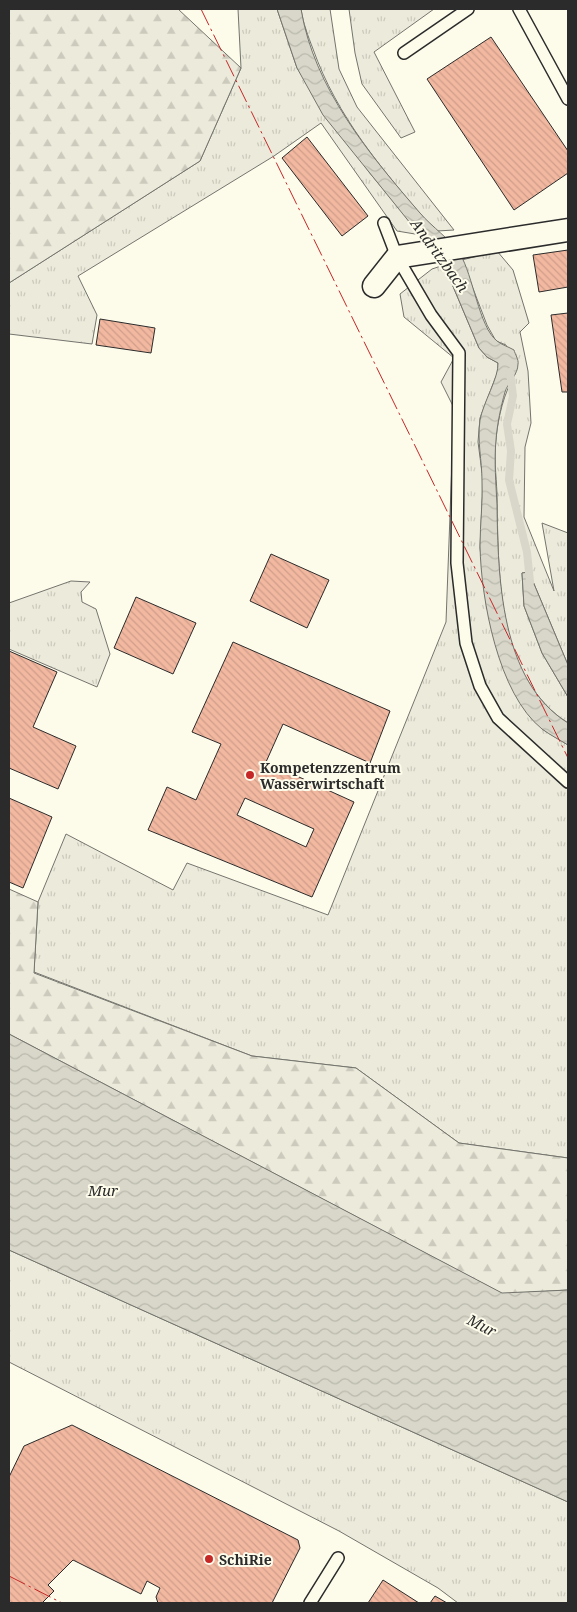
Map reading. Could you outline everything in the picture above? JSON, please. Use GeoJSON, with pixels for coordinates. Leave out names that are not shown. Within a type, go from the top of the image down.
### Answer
{"type":"FeatureCollection","features":[{"type":"Feature","properties":{"kind":"street"},"geometry":{"type":"LineString","coordinates":[[374,286],[397,257],[568,230]]}},
{"type":"Feature","properties":{"kind":"lane"},"geometry":{"type":"LineString","coordinates":[[404,53],[468,9]]}},
{"type":"Feature","properties":{"kind":"lane"},"geometry":{"type":"LineString","coordinates":[[519,9],[568,99]]}},
{"type":"Feature","properties":{"kind":"lane"},"geometry":{"type":"LineString","coordinates":[[384,223],[397,257],[431,315],[459,353],[457,563],[466,643],[480,686],[498,718],[568,782]]}},
{"type":"Feature","properties":{"kind":"lane"},"geometry":{"type":"LineString","coordinates":[[310,1603],[338,1558]]}},
{"type":"Feature","properties":{"kind":"green space"},"geometry":{"type":"Polygon","coordinates":[[[9,9],[178,9],[241,68],[200,161],[9,283],[9,9]]]}},
{"type":"Feature","properties":{"kind":"green space"},"geometry":{"type":"Polygon","coordinates":[[[238,9],[277,9],[297,68],[369,172],[421,235],[397,231],[321,123],[274,156],[78,276],[97,315],[92,344],[9,334],[9,283],[200,161],[241,68],[238,9]]]}},
{"type":"Feature","properties":{"kind":"green space"},"geometry":{"type":"Polygon","coordinates":[[[301,9],[330,9],[339,69],[357,107],[454,230],[437,231],[428,223],[362,141],[348,120],[323,74],[301,9]]]}},
{"type":"Feature","properties":{"kind":"green space"},"geometry":{"type":"Polygon","coordinates":[[[349,9],[434,9],[374,52],[415,132],[401,138],[362,84],[355,53],[349,9]]]}},
{"type":"Feature","properties":{"kind":"green space"},"geometry":{"type":"Polygon","coordinates":[[[497,251],[513,270],[529,323],[520,332],[528,371],[531,423],[525,447],[524,517],[554,591],[542,523],[568,533],[568,665],[529,572],[522,573],[524,606],[542,653],[568,697],[568,723],[544,703],[526,678],[510,639],[502,598],[498,556],[495,446],[502,405],[515,374],[506,345],[496,341],[487,325],[462,260],[497,251]]]}},
{"type":"Feature","properties":{"kind":"green space"},"geometry":{"type":"Polygon","coordinates":[[[444,265],[479,348],[487,357],[498,363],[498,371],[480,418],[478,442],[483,480],[480,548],[487,609],[542,729],[568,745],[568,1158],[459,1143],[356,1068],[252,1056],[34,972],[38,902],[66,834],[173,890],[187,863],[328,915],[446,622],[454,408],[441,382],[454,358],[404,317],[400,294],[432,269],[444,265]]]}},
{"type":"Feature","properties":{"kind":"green space"},"geometry":{"type":"Polygon","coordinates":[[[71,581],[90,582],[81,592],[82,602],[96,609],[110,654],[97,687],[9,649],[9,603],[71,581]]]}},
{"type":"Feature","properties":{"kind":"green space"},"geometry":{"type":"Polygon","coordinates":[[[9,889],[38,902],[34,973],[252,1056],[356,1068],[459,1143],[568,1158],[568,1290],[503,1294],[9,1034],[9,889]]]}},
{"type":"Feature","properties":{"kind":"green space"},"geometry":{"type":"Polygon","coordinates":[[[9,1250],[568,1502],[568,1603],[458,1603],[438,1588],[339,1531],[9,1362],[9,1250]]]}},
{"type":"Feature","properties":{"kind":"water","name":"Andritzbach"},"geometry":{"type":"Polygon","coordinates":[[[277,9],[301,9],[308,38],[318,66],[346,118],[401,191],[460,254],[469,274],[485,324],[497,341],[514,350],[518,361],[518,368],[505,392],[498,422],[495,448],[499,563],[502,594],[507,625],[516,654],[528,681],[545,704],[568,723],[568,745],[542,729],[527,713],[514,693],[503,670],[488,618],[481,568],[482,473],[479,428],[482,413],[498,369],[498,363],[487,357],[479,348],[444,265],[323,115],[297,68],[277,9]]]}},
{"type":"Feature","properties":{"kind":"water"},"geometry":{"type":"Polygon","coordinates":[[[529,572],[568,665],[568,697],[542,653],[524,606],[522,573],[529,572]]]}},
{"type":"Feature","properties":{"kind":"water","name":"Mur"},"geometry":{"type":"Polygon","coordinates":[[[9,1034],[502,1293],[568,1290],[568,1502],[9,1250],[9,1034]]]}},
{"type":"Feature","properties":{"kind":"building"},"geometry":{"type":"Polygon","coordinates":[[[491,37],[568,151],[568,173],[514,210],[427,79],[491,37]]]}},
{"type":"Feature","properties":{"kind":"building"},"geometry":{"type":"Polygon","coordinates":[[[307,137],[368,216],[342,236],[282,158],[307,137]]]}},
{"type":"Feature","properties":{"kind":"building"},"geometry":{"type":"Polygon","coordinates":[[[568,250],[568,287],[539,292],[533,255],[568,250]]]}},
{"type":"Feature","properties":{"kind":"building"},"geometry":{"type":"Polygon","coordinates":[[[568,313],[568,392],[562,392],[551,315],[568,313]]]}},
{"type":"Feature","properties":{"kind":"building"},"geometry":{"type":"Polygon","coordinates":[[[100,319],[155,328],[151,353],[96,345],[100,319]]]}},
{"type":"Feature","properties":{"kind":"building"},"geometry":{"type":"Polygon","coordinates":[[[271,554],[329,580],[307,628],[250,601],[271,554]]]}},
{"type":"Feature","properties":{"kind":"building"},"geometry":{"type":"Polygon","coordinates":[[[136,597],[196,623],[173,674],[114,648],[136,597]]]}},
{"type":"Feature","properties":{"kind":"building","name":"Kompetenzzentrum Wasserwirtschaft"},"geometry":{"type":"Polygon","coordinates":[[[233,642],[390,711],[370,763],[283,724],[266,762],[354,802],[312,897],[148,830],[167,787],[196,800],[221,744],[192,732],[233,642]],[[245,798],[237,815],[306,847],[314,829],[245,798]]]}},
{"type":"Feature","properties":{"kind":"building"},"geometry":{"type":"Polygon","coordinates":[[[9,651],[57,672],[33,727],[76,746],[58,789],[9,768],[9,651]]]}},
{"type":"Feature","properties":{"kind":"building"},"geometry":{"type":"Polygon","coordinates":[[[9,798],[52,817],[23,888],[9,882],[9,798]]]}},
{"type":"Feature","properties":{"kind":"building"},"geometry":{"type":"Polygon","coordinates":[[[72,1425],[298,1540],[300,1548],[272,1603],[158,1603],[156,1597],[160,1588],[147,1581],[141,1594],[73,1560],[48,1585],[54,1591],[42,1603],[9,1603],[9,1477],[24,1446],[72,1425]]]}},
{"type":"Feature","properties":{"kind":"building"},"geometry":{"type":"Polygon","coordinates":[[[383,1580],[419,1603],[368,1603],[383,1580]]]}},
{"type":"Feature","properties":{"kind":"building"},"geometry":{"type":"Polygon","coordinates":[[[435,1596],[447,1603],[430,1603],[435,1596]]]}},
{"type":"Feature","properties":{"kind":"waterway"},"geometry":{"type":"LineString","coordinates":[[510,372],[513,396],[507,424],[511,451],[509,480],[527,552],[530,582]]}},
{"type":"Feature","properties":{"kind":"power"},"geometry":{"type":"LineString","coordinates":[[201,9],[568,758]]}},
{"type":"Feature","properties":{"kind":"power"},"geometry":{"type":"LineString","coordinates":[[9,1576],[62,1603]]}},
{"type":"Feature","properties":{"kind":"place","name":"Kompetenzzentrum Wasserwirtschaft"},"geometry":{"type":"Point","coordinates":[250,775]}},
{"type":"Feature","properties":{"kind":"place","name":"SchiRie"},"geometry":{"type":"Point","coordinates":[209,1559]}}]}
